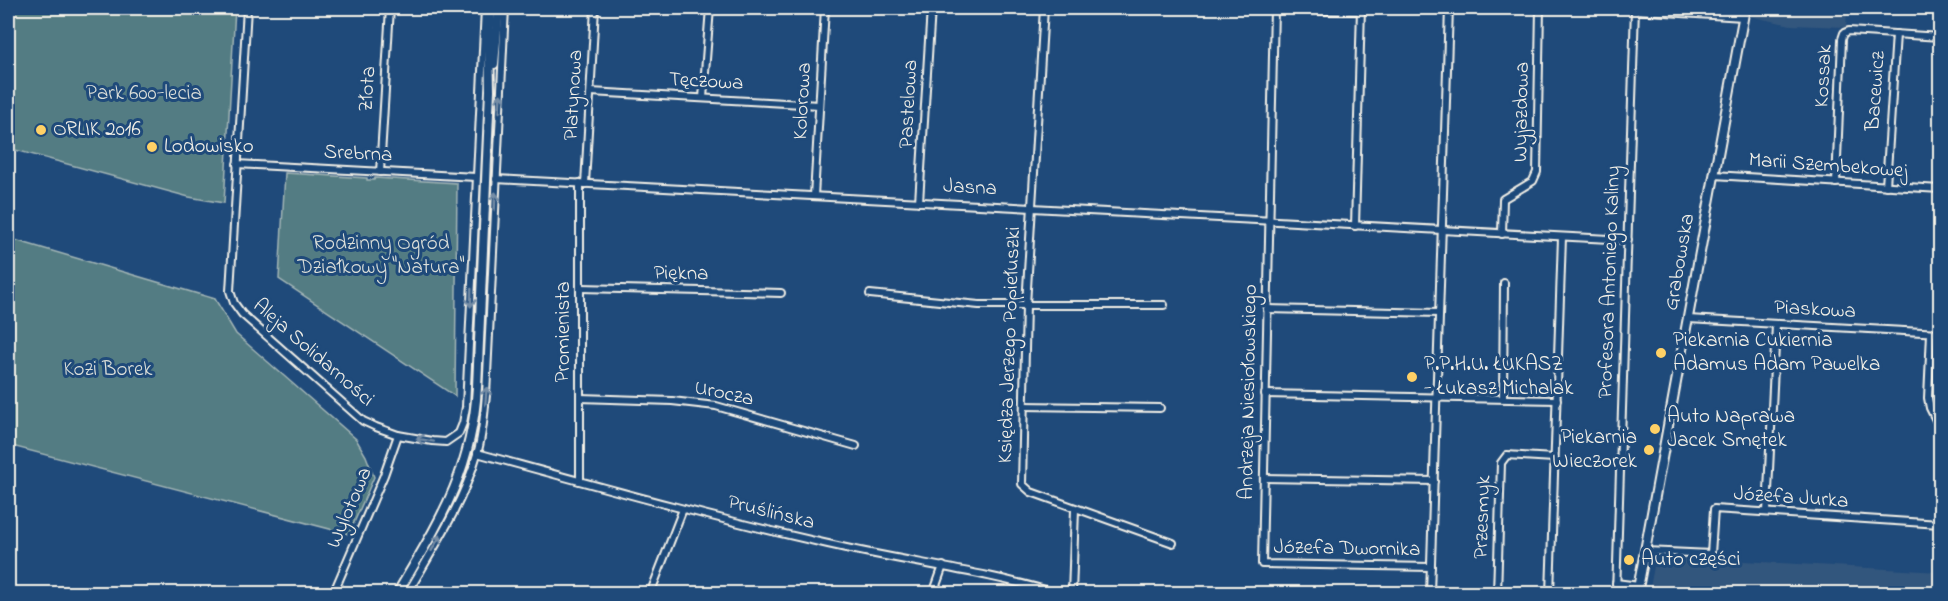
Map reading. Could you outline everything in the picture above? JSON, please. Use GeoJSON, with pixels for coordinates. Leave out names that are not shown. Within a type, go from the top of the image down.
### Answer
{"type":"FeatureCollection","features":[{"type":"Feature","properties":{"kind":"street","name":"Aleja Solidarności"},"geometry":{"type":"LineString","coordinates":[[247,8],[230,291],[234,303],[242,314],[363,421],[398,435],[440,442],[451,440],[461,429],[466,407],[476,177]]}},
{"type":"Feature","properties":{"kind":"street","name":"Złota"},"geometry":{"type":"LineString","coordinates":[[380,172],[390,8]]}},
{"type":"Feature","properties":{"kind":"street"},"geometry":{"type":"LineString","coordinates":[[476,177],[485,8]]}},
{"type":"Feature","properties":{"kind":"street"},"geometry":{"type":"LineString","coordinates":[[397,594],[448,504],[462,471],[469,444],[477,387],[490,90],[491,8]]}},
{"type":"Feature","properties":{"kind":"street"},"geometry":{"type":"LineString","coordinates":[[490,90],[499,8]]}},
{"type":"Feature","properties":{"kind":"street"},"geometry":{"type":"LineString","coordinates":[[406,594],[454,511],[477,453],[486,395],[504,8]]}},
{"type":"Feature","properties":{"kind":"street","name":"Platynowa"},"geometry":{"type":"LineString","coordinates":[[583,184],[595,8]]}},
{"type":"Feature","properties":{"kind":"street"},"geometry":{"type":"LineString","coordinates":[[703,98],[710,8]]}},
{"type":"Feature","properties":{"kind":"street","name":"Kolorowa"},"geometry":{"type":"LineString","coordinates":[[814,196],[825,8]]}},
{"type":"Feature","properties":{"kind":"street","name":"Pastelowa"},"geometry":{"type":"LineString","coordinates":[[920,202],[931,8]]}},
{"type":"Feature","properties":{"kind":"street","name":"Księdza Jerzego Popiełuszki"},"geometry":{"type":"LineString","coordinates":[[1044,8],[1026,304],[1022,484],[1031,492],[1075,509]]}},
{"type":"Feature","properties":{"kind":"street"},"geometry":{"type":"LineString","coordinates":[[1430,594],[1449,8]]}},
{"type":"Feature","properties":{"kind":"street","name":"Wyjazdowa"},"geometry":{"type":"LineString","coordinates":[[1502,234],[1503,199],[1533,181],[1537,172],[1540,8]]}},
{"type":"Feature","properties":{"kind":"street","name":"Grabowska"},"geometry":{"type":"LineString","coordinates":[[1638,590],[1745,8]]}},
{"type":"Feature","properties":{"kind":"street"},"geometry":{"type":"LineString","coordinates":[[1274,9],[1361,9],[1355,226]]}},
{"type":"Feature","properties":{"kind":"street","name":"Andrzeja Niesiołowskiego"},"geometry":{"type":"LineString","coordinates":[[1262,564],[1274,9]]}},
{"type":"Feature","properties":{"kind":"street"},"geometry":{"type":"LineString","coordinates":[[1635,9],[1743,17]]}},
{"type":"Feature","properties":{"kind":"street","name":"Profesora Antoniego Kaliny"},"geometry":{"type":"LineString","coordinates":[[1616,594],[1635,9]]}},
{"type":"Feature","properties":{"kind":"street","name":"Kossak"},"geometry":{"type":"LineString","coordinates":[[1836,183],[1844,33],[1849,31],[1941,36]]}},
{"type":"Feature","properties":{"kind":"street","name":"Bacewicz"},"geometry":{"type":"LineString","coordinates":[[1886,186],[1896,34]]}},
{"type":"Feature","properties":{"kind":"street","name":"Tęczowa"},"geometry":{"type":"LineString","coordinates":[[591,92],[819,105]]}},
{"type":"Feature","properties":{"kind":"street","name":"Srebrna"},"geometry":{"type":"LineString","coordinates":[[237,164],[476,177]]}},
{"type":"Feature","properties":{"kind":"street","name":"Marii Szembekowej"},"geometry":{"type":"LineString","coordinates":[[1714,175],[1941,189]]}},
{"type":"Feature","properties":{"kind":"street","name":"Jasna"},"geometry":{"type":"LineString","coordinates":[[496,179],[1628,240]]}},
{"type":"Feature","properties":{"kind":"street","name":"Promienista"},"geometry":{"type":"LineString","coordinates":[[580,481],[583,184]]}},
{"type":"Feature","properties":{"kind":"street"},"geometry":{"type":"LineString","coordinates":[[1550,594],[1562,237]]}},
{"type":"Feature","properties":{"kind":"street"},"geometry":{"type":"LineString","coordinates":[[1503,398],[1504,284]]}},
{"type":"Feature","properties":{"kind":"street","name":"Piękna"},"geometry":{"type":"LineString","coordinates":[[581,288],[781,293]]}},
{"type":"Feature","properties":{"kind":"street"},"geometry":{"type":"LineString","coordinates":[[870,294],[955,303],[1164,305]]}},
{"type":"Feature","properties":{"kind":"street"},"geometry":{"type":"LineString","coordinates":[[1267,309],[1438,313]]}},
{"type":"Feature","properties":{"kind":"street","name":"Piaskowa"},"geometry":{"type":"LineString","coordinates":[[1688,319],[1941,333]]}},
{"type":"Feature","properties":{"kind":"street"},"geometry":{"type":"LineString","coordinates":[[1767,512],[1776,325]]}},
{"type":"Feature","properties":{"kind":"street"},"geometry":{"type":"LineString","coordinates":[[1931,333],[1928,398],[1930,408],[1941,428]]}},
{"type":"Feature","properties":{"kind":"street"},"geometry":{"type":"LineString","coordinates":[[1265,394],[1557,400]]}},
{"type":"Feature","properties":{"kind":"street","name":"Urocza"},"geometry":{"type":"LineString","coordinates":[[580,398],[672,401],[708,405],[856,446]]}},
{"type":"Feature","properties":{"kind":"street"},"geometry":{"type":"LineString","coordinates":[[1024,406],[1160,408]]}},
{"type":"Feature","properties":{"kind":"street","name":"Wylotowa"},"geometry":{"type":"LineString","coordinates":[[333,594],[384,475],[398,435]]}},
{"type":"Feature","properties":{"kind":"street","name":"Pruślińska"},"geometry":{"type":"LineString","coordinates":[[477,453],[683,509],[832,545],[1014,580],[1059,594]]}},
{"type":"Feature","properties":{"kind":"street","name":"Przesmyk"},"geometry":{"type":"LineString","coordinates":[[1497,594],[1501,463],[1507,455],[1554,458]]}},
{"type":"Feature","properties":{"kind":"street"},"geometry":{"type":"LineString","coordinates":[[1264,478],[1434,482]]}},
{"type":"Feature","properties":{"kind":"street"},"geometry":{"type":"LineString","coordinates":[[650,594],[683,509]]}},
{"type":"Feature","properties":{"kind":"street"},"geometry":{"type":"LineString","coordinates":[[1072,594],[1075,509],[1173,543]]}},
{"type":"Feature","properties":{"kind":"street","name":"Józefa Jurka"},"geometry":{"type":"LineString","coordinates":[[1646,551],[1711,554],[1714,509],[1941,524]]}},
{"type":"Feature","properties":{"kind":"street","name":"Józefa Dwornika"},"geometry":{"type":"LineString","coordinates":[[1262,564],[1431,567]]}},
{"type":"Feature","properties":{"kind":"street"},"geometry":{"type":"LineString","coordinates":[[933,594],[943,566]]}},
{"type":"Feature","properties":{"kind":"street"},"geometry":{"type":"LineString","coordinates":[[1617,583],[1638,590]]}},
{"type":"Feature","properties":{"kind":"shaded area"},"geometry":{"type":"Polygon","coordinates":[[[1750,8],[1847,8],[1846,27],[1791,25],[1749,16],[1750,8]]]}},
{"type":"Feature","properties":{"kind":"shaded area"},"geometry":{"type":"Polygon","coordinates":[[[1656,556],[1940,572],[1940,593],[1649,593],[1656,556]]]}},
{"type":"Feature","properties":{"kind":"green space","name":"Park 600-lecia"},"geometry":{"type":"Polygon","coordinates":[[[8,8],[235,8],[224,203],[189,197],[8,148],[8,8]]]}},
{"type":"Feature","properties":{"kind":"green space","name":"Rodzinny Ogród Działkowy \"Natura\""},"geometry":{"type":"Polygon","coordinates":[[[285,173],[367,178],[367,180],[375,178],[457,183],[455,396],[279,279],[285,173]]]}},
{"type":"Feature","properties":{"kind":"green space","name":"Kozi Borek"},"geometry":{"type":"Polygon","coordinates":[[[8,238],[215,299],[236,334],[356,439],[366,456],[374,477],[349,534],[8,445],[8,238]]]}},
{"type":"Feature","properties":{"kind":"place","name":"ORLIK 2016"},"geometry":{"type":"Point","coordinates":[41,130]}},
{"type":"Feature","properties":{"kind":"place","name":"Lodowisko"},"geometry":{"type":"Point","coordinates":[152,147]}},
{"type":"Feature","properties":{"kind":"place","name":"Piekarnia Cukiernia Adamus Adam Pawelka"},"geometry":{"type":"Point","coordinates":[1661,353]}},
{"type":"Feature","properties":{"kind":"place","name":"P.P.H.U. ŁUKASZ - Łukasz Michalak"},"geometry":{"type":"Point","coordinates":[1412,377]}},
{"type":"Feature","properties":{"kind":"place","name":"Auto Naprawa Jacek Smętek"},"geometry":{"type":"Point","coordinates":[1655,429]}},
{"type":"Feature","properties":{"kind":"place","name":"Piekarnia Wieczorek"},"geometry":{"type":"Point","coordinates":[1649,450]}},
{"type":"Feature","properties":{"kind":"place","name":"Auto części"},"geometry":{"type":"Point","coordinates":[1629,560]}}]}
